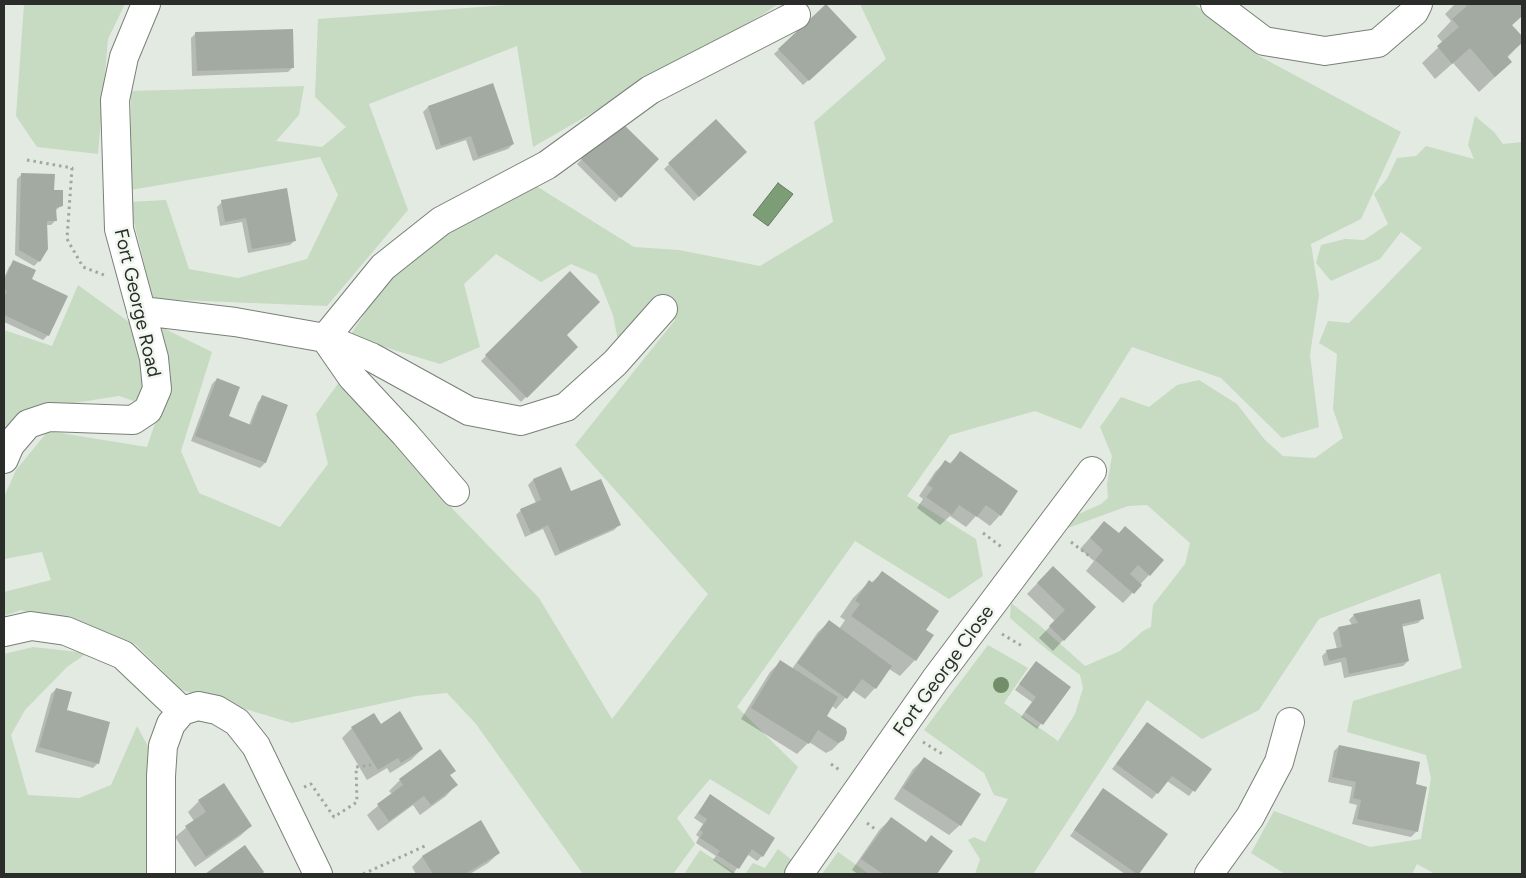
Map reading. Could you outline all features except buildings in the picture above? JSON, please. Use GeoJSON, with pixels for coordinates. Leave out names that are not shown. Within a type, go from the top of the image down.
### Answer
{"type":"FeatureCollection","features":[{"type":"Feature","properties":{"kind":"street","name":"Fort George Road"},"geometry":{"type":"LineString","coordinates":[[4,459],[10,445],[28,424],[49,417],[133,420],[148,410],[157,389],[154,358],[119,229],[115,100],[124,57],[146,4]]}},
{"type":"Feature","properties":{"kind":"street"},"geometry":{"type":"LineString","coordinates":[[1215,4],[1264,41],[1325,52],[1378,44],[1414,12],[1418,4]]}},
{"type":"Feature","properties":{"kind":"street"},"geometry":{"type":"LineString","coordinates":[[325,338],[383,268],[441,221],[547,165],[650,90],[796,15]]}},
{"type":"Feature","properties":{"kind":"street"},"geometry":{"type":"LineString","coordinates":[[138,298],[235,322],[325,338],[371,356],[469,411],[521,421],[566,407],[615,363],[663,309]]}},
{"type":"Feature","properties":{"kind":"street"},"geometry":{"type":"LineString","coordinates":[[325,338],[352,377],[406,434],[455,492]]}},
{"type":"Feature","properties":{"kind":"street","name":"Fort George Close"},"geometry":{"type":"LineString","coordinates":[[799,874],[935,680],[1092,471]]}},
{"type":"Feature","properties":{"kind":"street"},"geometry":{"type":"LineString","coordinates":[[4,632],[31,626],[66,630],[123,655],[182,711]]}},
{"type":"Feature","properties":{"kind":"street"},"geometry":{"type":"LineString","coordinates":[[161,874],[161,776],[163,746],[171,724],[182,711],[198,706],[217,710],[237,722],[256,746],[318,874]]}},
{"type":"Feature","properties":{"kind":"street"},"geometry":{"type":"LineString","coordinates":[[1209,874],[1250,817],[1279,762],[1290,722]]}},
{"type":"Feature","properties":{"kind":"path"},"geometry":{"type":"LineString","coordinates":[[27,160],[72,168],[67,239],[83,267],[138,298]]}},
{"type":"Feature","properties":{"kind":"path"},"geometry":{"type":"LineString","coordinates":[[281,798],[311,784],[334,817],[357,802],[356,767],[371,765]]}},
{"type":"Feature","properties":{"kind":"path"},"geometry":{"type":"LineString","coordinates":[[363,874],[425,846]]}},
{"type":"Feature","properties":{"kind":"shaded area"},"geometry":{"type":"Polygon","coordinates":[[[24,4],[125,4],[108,39],[98,154],[37,147],[16,116],[24,4]]]}},
{"type":"Feature","properties":{"kind":"shaded area"},"geometry":{"type":"Polygon","coordinates":[[[521,4],[778,4],[533,147],[517,46],[369,104],[408,210],[327,306],[153,299],[129,202],[166,200],[189,269],[238,278],[307,259],[338,195],[320,157],[131,190],[131,91],[304,86],[299,115],[276,141],[322,147],[346,127],[315,97],[318,19],[521,4]]]}},
{"type":"Feature","properties":{"kind":"shaded area"},"geometry":{"type":"Polygon","coordinates":[[[860,4],[1194,4],[1259,56],[1401,132],[1361,219],[1311,244],[1319,295],[1310,355],[1319,427],[1282,438],[1221,378],[1132,347],[1081,429],[1035,411],[950,435],[907,496],[976,539],[983,576],[949,599],[855,541],[737,707],[798,767],[769,815],[710,779],[677,818],[695,844],[673,874],[583,874],[476,724],[447,693],[416,696],[292,723],[182,690],[135,644],[21,610],[4,616],[4,592],[51,580],[42,552],[4,559],[4,497],[16,470],[48,431],[147,447],[171,375],[161,327],[212,352],[181,451],[199,493],[280,527],[328,464],[316,414],[340,381],[445,501],[539,598],[612,719],[708,594],[575,445],[675,320],[675,304],[656,303],[619,346],[613,315],[597,275],[571,264],[541,282],[496,254],[464,284],[480,347],[440,364],[381,346],[351,334],[379,292],[393,276],[449,228],[533,184],[634,247],[679,250],[760,266],[833,222],[814,122],[886,59],[860,4]]]}},
{"type":"Feature","properties":{"kind":"shaded area"},"geometry":{"type":"Polygon","coordinates":[[[1475,116],[1494,132],[1503,144],[1522,142],[1522,874],[1435,874],[1417,864],[1412,874],[1285,874],[1251,853],[1274,811],[1370,847],[1421,839],[1431,778],[1426,755],[1347,732],[1353,701],[1462,668],[1440,573],[1319,619],[1259,710],[1202,739],[1147,700],[1033,874],[975,874],[980,859],[968,840],[974,837],[985,842],[1008,799],[994,795],[984,773],[924,730],[988,645],[1028,668],[1004,703],[1058,741],[1075,714],[1083,688],[1080,675],[1010,618],[1011,603],[1038,624],[1085,666],[1120,651],[1143,631],[1151,627],[1153,605],[1185,564],[1190,543],[1147,505],[1128,506],[1068,528],[1070,518],[1101,504],[1108,498],[1107,484],[1112,456],[1100,427],[1121,397],[1149,407],[1177,385],[1199,380],[1237,404],[1265,440],[1283,456],[1315,458],[1343,438],[1333,409],[1337,354],[1319,343],[1328,321],[1349,323],[1422,248],[1401,232],[1380,259],[1331,281],[1316,263],[1321,245],[1345,239],[1364,240],[1388,224],[1374,194],[1387,179],[1397,158],[1416,156],[1426,146],[1474,159],[1468,145],[1475,116]]]}},
{"type":"Feature","properties":{"kind":"shaded area"},"geometry":{"type":"Polygon","coordinates":[[[778,183],[793,194],[768,226],[753,215],[778,183]]]}},
{"type":"Feature","properties":{"kind":"shaded area"},"geometry":{"type":"Polygon","coordinates":[[[78,285],[133,325],[148,379],[143,404],[119,396],[61,405],[4,445],[4,330],[52,346],[78,285]]]}},
{"type":"Feature","properties":{"kind":"shaded area"},"geometry":{"type":"Polygon","coordinates":[[[33,647],[87,653],[67,667],[25,710],[11,735],[28,795],[79,798],[111,785],[137,726],[151,752],[152,874],[4,874],[4,654],[33,647]]]}},
{"type":"Feature","properties":{"kind":"shaded area"},"geometry":{"type":"Polygon","coordinates":[[[778,849],[793,861],[785,874],[745,874],[753,863],[765,868],[778,849]]]}},
{"type":"Feature","properties":{"kind":"shaded area"},"geometry":{"type":"Polygon","coordinates":[[[700,850],[737,874],[684,874],[700,850]]]}},
{"type":"Feature","properties":{"kind":"shaded area"},"geometry":{"type":"Polygon","coordinates":[[[838,852],[869,874],[822,874],[838,852]]]}}]}
